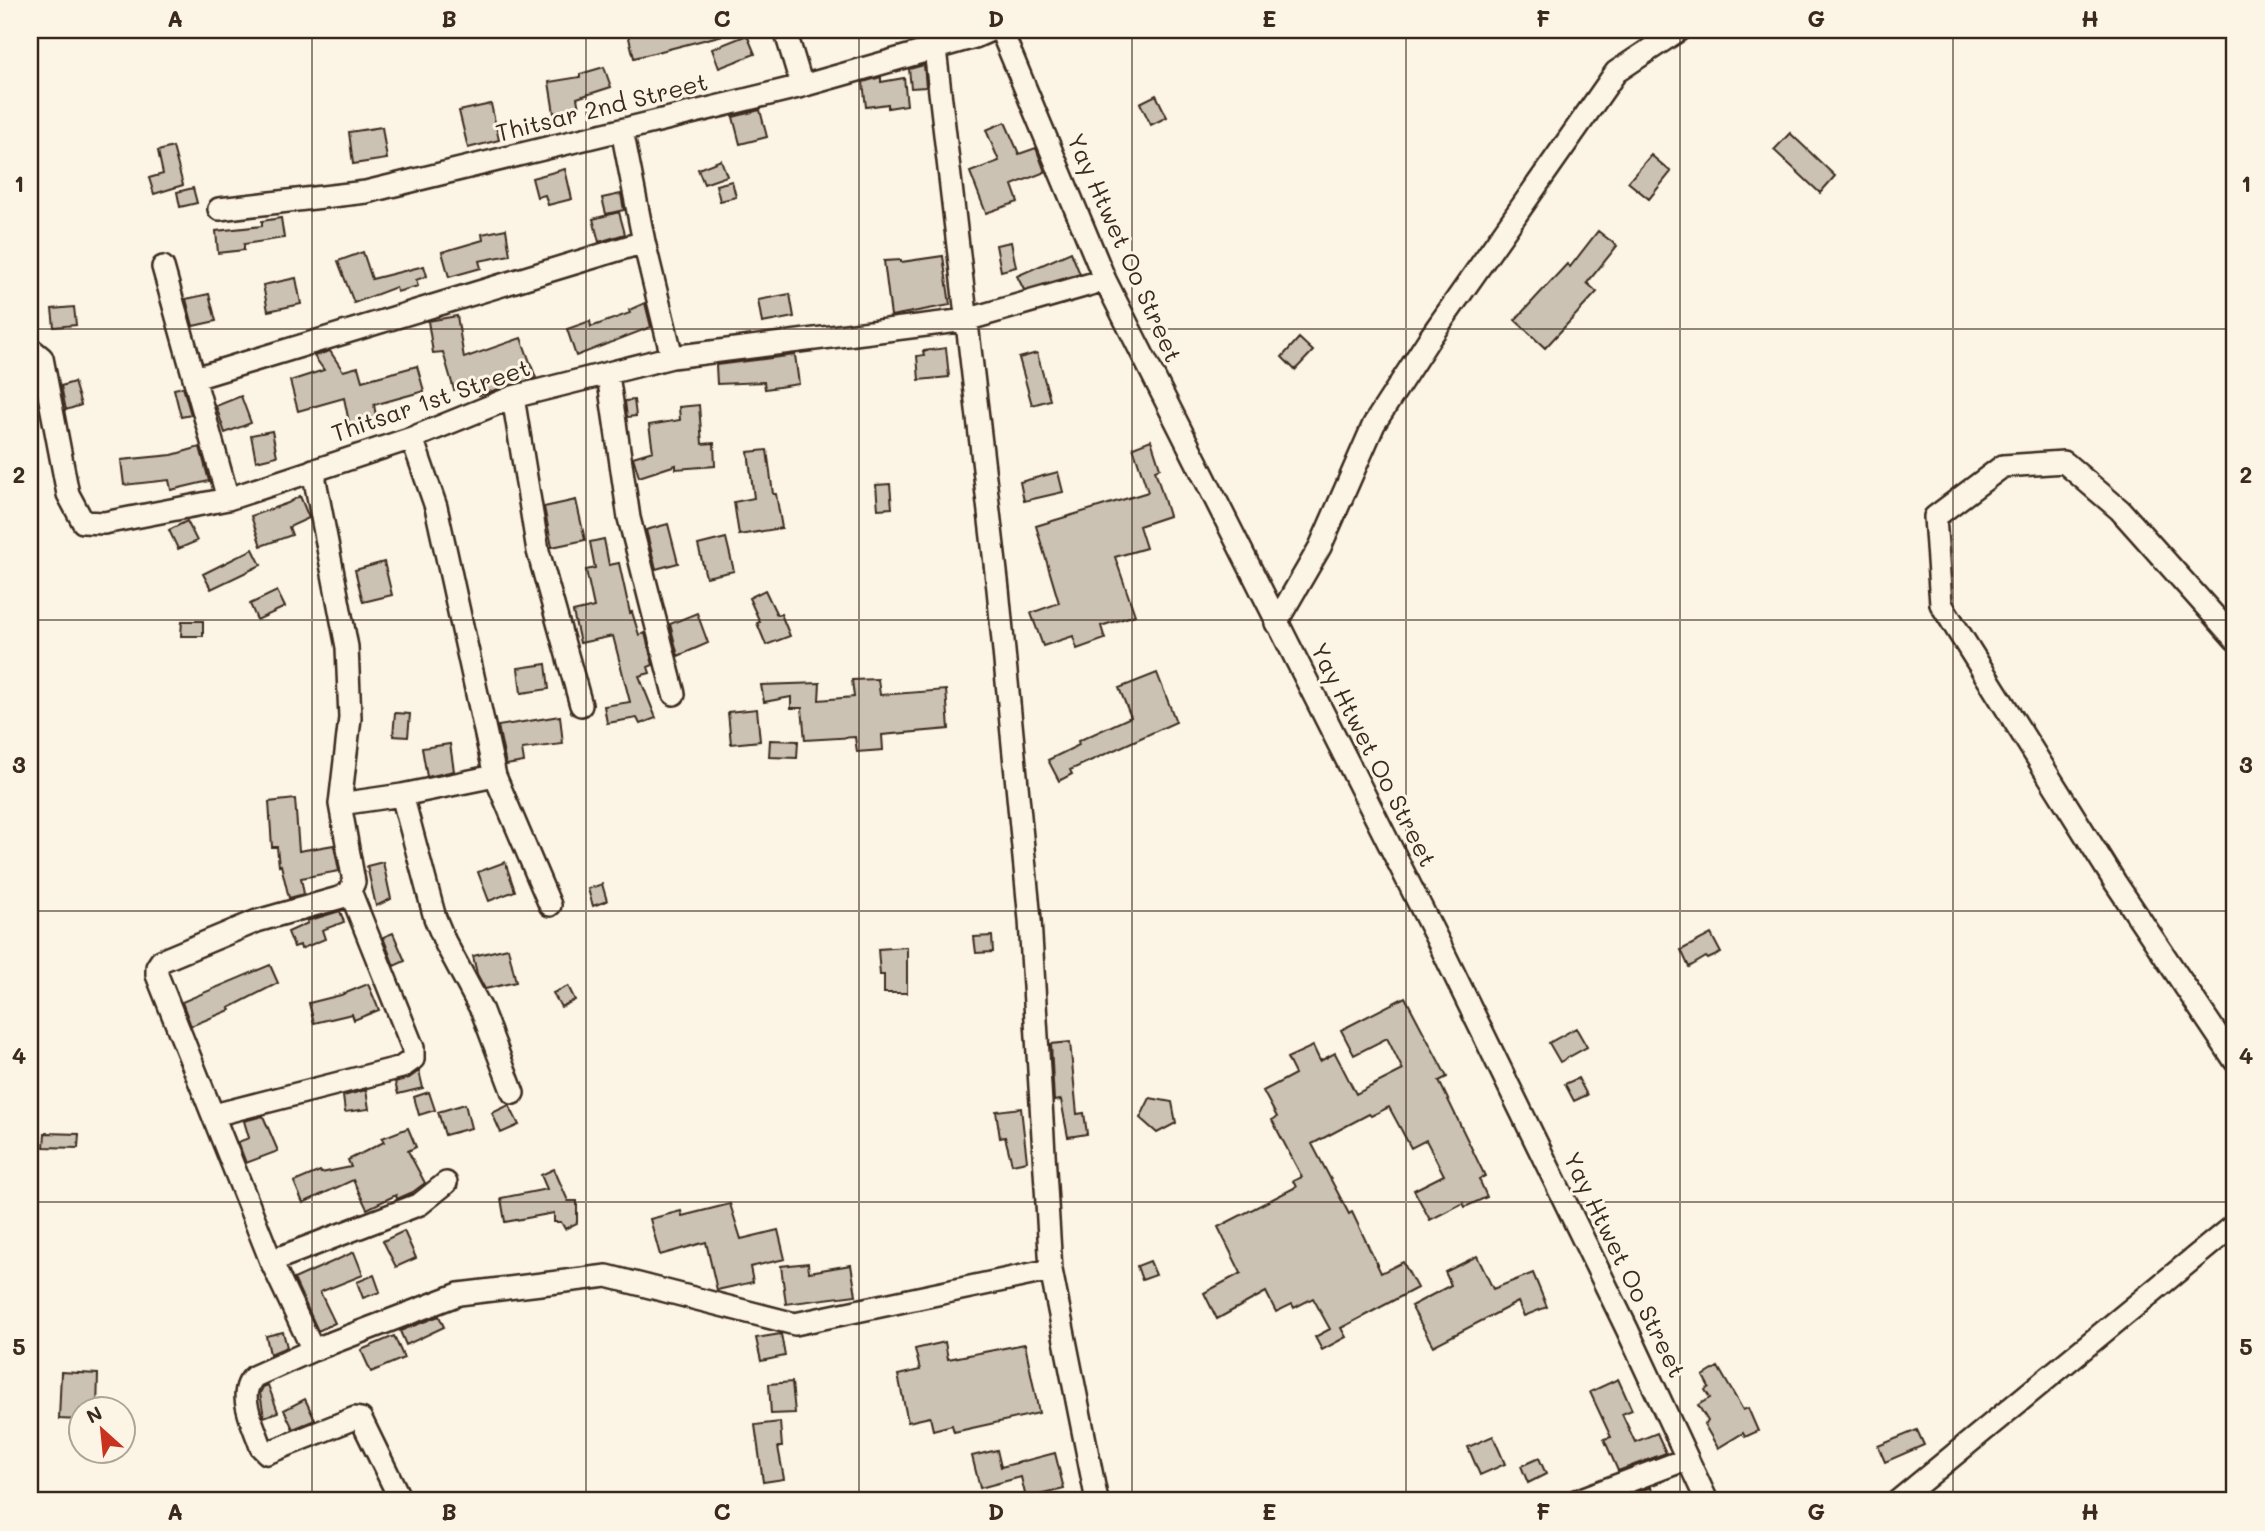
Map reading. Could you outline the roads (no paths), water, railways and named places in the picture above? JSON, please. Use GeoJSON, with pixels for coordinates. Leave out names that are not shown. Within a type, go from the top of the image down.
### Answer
{"type":"FeatureCollection","features":[{"type":"Feature","properties":{"kind":"street"},"geometry":{"type":"LineString","coordinates":[[785,30],[802,86]]}},
{"type":"Feature","properties":{"kind":"street","name":"Thitsar 2nd Street"},"geometry":{"type":"LineString","coordinates":[[219,209],[366,192],[802,86],[935,49],[991,30]]}},
{"type":"Feature","properties":{"kind":"street","name":"Yay Htwet Oo Street"},"geometry":{"type":"LineString","coordinates":[[1001,30],[1105,280],[1440,945],[1627,1329],[1707,1501]]}},
{"type":"Feature","properties":{"kind":"street"},"geometry":{"type":"LineString","coordinates":[[1276,622],[1320,547],[1374,424],[1429,339],[1616,72],[1679,30]]}},
{"type":"Feature","properties":{"kind":"street"},"geometry":{"type":"LineString","coordinates":[[935,49],[998,589],[1030,920],[1051,1270],[1097,1501]]}},
{"type":"Feature","properties":{"kind":"street"},"geometry":{"type":"LineString","coordinates":[[622,130],[644,242],[672,358]]}},
{"type":"Feature","properties":{"kind":"street"},"geometry":{"type":"LineString","coordinates":[[195,378],[644,242]]}},
{"type":"Feature","properties":{"kind":"street"},"geometry":{"type":"LineString","coordinates":[[163,267],[228,499]]}},
{"type":"Feature","properties":{"kind":"street","name":"Thitsar 1st Street"},"geometry":{"type":"LineString","coordinates":[[30,348],[42,358],[68,494],[83,522],[104,523],[228,499],[412,438],[513,397],[672,358],[965,320],[1105,280]]}},
{"type":"Feature","properties":{"kind":"street"},"geometry":{"type":"LineString","coordinates":[[608,375],[629,518],[674,694]]}},
{"type":"Feature","properties":{"kind":"street"},"geometry":{"type":"LineString","coordinates":[[513,397],[538,551],[581,705]]}},
{"type":"Feature","properties":{"kind":"street"},"geometry":{"type":"LineString","coordinates":[[412,438],[436,507],[495,776],[550,905]]}},
{"type":"Feature","properties":{"kind":"street"},"geometry":{"type":"LineString","coordinates":[[2235,639],[2120,510],[2064,462],[2003,466],[1935,517],[1941,604],[2115,882],[2235,1060]]}},
{"type":"Feature","properties":{"kind":"street"},"geometry":{"type":"LineString","coordinates":[[313,470],[347,648],[350,718],[340,804],[354,882],[350,891],[342,897],[257,920],[161,961],[157,967],[157,975],[271,1261],[313,1350]]}},
{"type":"Feature","properties":{"kind":"street"},"geometry":{"type":"LineString","coordinates":[[340,804],[402,795],[495,776]]}},
{"type":"Feature","properties":{"kind":"street"},"geometry":{"type":"LineString","coordinates":[[402,795],[435,918],[445,943],[482,1012],[513,1093]]}},
{"type":"Feature","properties":{"kind":"street"},"geometry":{"type":"LineString","coordinates":[[215,1115],[402,1067],[413,1059],[413,1048],[350,891]]}},
{"type":"Feature","properties":{"kind":"street"},"geometry":{"type":"LineString","coordinates":[[271,1261],[420,1204],[446,1183]]}},
{"type":"Feature","properties":{"kind":"street"},"geometry":{"type":"LineString","coordinates":[[1898,1501],[2235,1224]]}},
{"type":"Feature","properties":{"kind":"street"},"geometry":{"type":"LineString","coordinates":[[401,1501],[361,1419],[355,1418],[267,1453],[261,1447],[244,1394],[248,1382],[255,1376],[313,1350],[459,1294],[607,1276],[795,1324],[1051,1270]]}},
{"type":"Feature","properties":{"kind":"street"},"geometry":{"type":"LineString","coordinates":[[1576,1501],[1688,1459]]}}]}
